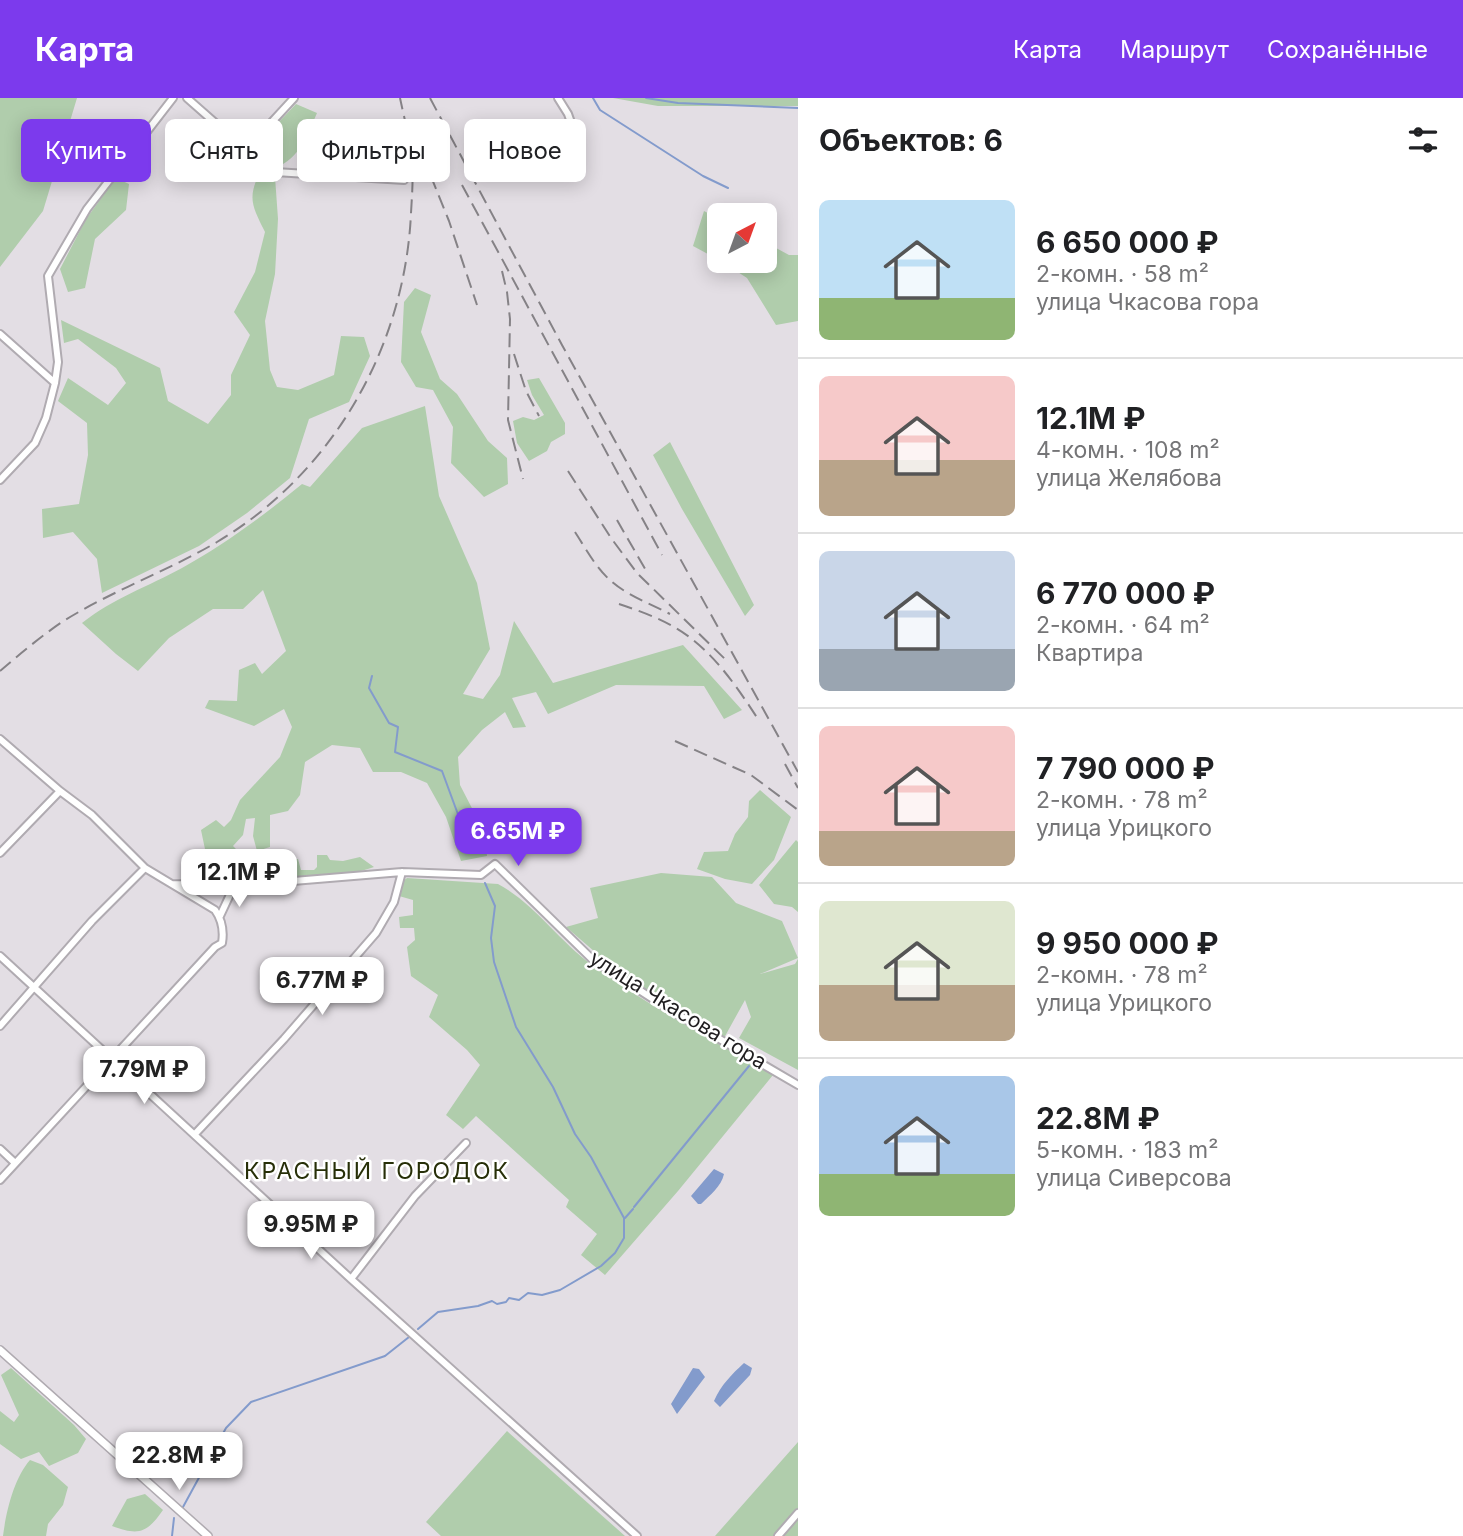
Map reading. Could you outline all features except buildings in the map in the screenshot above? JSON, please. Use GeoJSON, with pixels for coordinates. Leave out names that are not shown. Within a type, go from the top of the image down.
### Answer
{"type":"FeatureCollection","features":[{"type":"Feature","properties":{"kind":"street"},"geometry":{"type":"LineString","coordinates":[[0,480],[36,443],[55,383],[58,362],[48,276],[88,209],[173,98]]}},
{"type":"Feature","properties":{"kind":"street"},"geometry":{"type":"LineString","coordinates":[[187,98],[211,119]]}},
{"type":"Feature","properties":{"kind":"street"},"geometry":{"type":"LineString","coordinates":[[275,119],[294,98]]}},
{"type":"Feature","properties":{"kind":"street"},"geometry":{"type":"LineString","coordinates":[[558,98],[570,119]]}},
{"type":"Feature","properties":{"kind":"street"},"geometry":{"type":"LineString","coordinates":[[0,334],[55,383]]}},
{"type":"Feature","properties":{"kind":"street"},"geometry":{"type":"LineString","coordinates":[[0,740],[92,815],[145,869],[208,904],[220,916]]}},
{"type":"Feature","properties":{"kind":"street"},"geometry":{"type":"LineString","coordinates":[[0,853],[60,791]]}},
{"type":"Feature","properties":{"kind":"street","name":"улица Чкасова гора"},"geometry":{"type":"LineString","coordinates":[[172,884],[234,886],[402,872],[481,875],[495,864],[593,960],[670,1010],[798,1085]]}},
{"type":"Feature","properties":{"kind":"street"},"geometry":{"type":"LineString","coordinates":[[0,1026],[92,920],[145,869]]}},
{"type":"Feature","properties":{"kind":"street"},"geometry":{"type":"LineString","coordinates":[[195,1135],[284,1039],[376,933],[394,902],[402,872]]}},
{"type":"Feature","properties":{"kind":"street"},"geometry":{"type":"LineString","coordinates":[[0,1180],[215,947],[222,943],[220,916],[234,886]]}},
{"type":"Feature","properties":{"kind":"street"},"geometry":{"type":"LineString","coordinates":[[0,956],[351,1279],[637,1536]]}},
{"type":"Feature","properties":{"kind":"street"},"geometry":{"type":"LineString","coordinates":[[351,1279],[415,1196],[466,1143]]}},
{"type":"Feature","properties":{"kind":"street"},"geometry":{"type":"LineString","coordinates":[[0,1149],[15,1163]]}},
{"type":"Feature","properties":{"kind":"street"},"geometry":{"type":"LineString","coordinates":[[0,1350],[208,1536]]}},
{"type":"Feature","properties":{"kind":"street"},"geometry":{"type":"LineString","coordinates":[[778,1536],[798,1513]]}},
{"type":"Feature","properties":{"kind":"green space"},"geometry":{"type":"Polygon","coordinates":[[[0,98],[77,98],[71,119],[21,119],[21,182],[52,182],[43,211],[0,267],[0,98]]]}},
{"type":"Feature","properties":{"kind":"green space"},"geometry":{"type":"Polygon","coordinates":[[[613,98],[798,98],[798,106],[658,106],[613,98]]]}},
{"type":"Feature","properties":{"kind":"green space"},"geometry":{"type":"Polygon","coordinates":[[[296,104],[317,113],[314,119],[297,119],[297,152],[283,164],[283,119],[296,104]]]}},
{"type":"Feature","properties":{"kind":"green space"},"geometry":{"type":"Polygon","coordinates":[[[113,182],[129,184],[126,210],[95,239],[85,288],[68,292],[60,269],[86,219],[113,182]]]}},
{"type":"Feature","properties":{"kind":"green space"},"geometry":{"type":"Polygon","coordinates":[[[256,182],[275,182],[278,219],[275,274],[265,321],[270,370],[277,387],[298,390],[334,375],[341,336],[364,337],[370,356],[349,402],[309,419],[290,478],[247,513],[199,546],[102,593],[97,559],[73,532],[43,538],[42,509],[79,504],[88,455],[87,423],[58,401],[68,378],[108,405],[126,383],[116,368],[78,339],[64,343],[61,320],[160,368],[168,401],[208,424],[231,395],[231,375],[250,335],[234,312],[255,272],[265,232],[253,202],[256,182]]]}},
{"type":"Feature","properties":{"kind":"green space"},"geometry":{"type":"Polygon","coordinates":[[[704,211],[707,213],[707,254],[693,246],[704,211]]]}},
{"type":"Feature","properties":{"kind":"green space"},"geometry":{"type":"Polygon","coordinates":[[[777,248],[789,255],[798,255],[798,321],[776,325],[747,278],[739,273],[777,273],[777,248]]]}},
{"type":"Feature","properties":{"kind":"green space"},"geometry":{"type":"Polygon","coordinates":[[[415,288],[431,295],[421,332],[440,379],[457,394],[488,441],[507,458],[508,484],[484,497],[451,463],[453,427],[433,390],[416,387],[401,362],[404,302],[415,288]]]}},
{"type":"Feature","properties":{"kind":"green space"},"geometry":{"type":"Polygon","coordinates":[[[539,378],[565,423],[565,434],[551,442],[547,451],[529,461],[517,443],[513,421],[523,417],[534,420],[544,415],[527,380],[539,378]]]}},
{"type":"Feature","properties":{"kind":"green space"},"geometry":{"type":"Polygon","coordinates":[[[425,406],[439,496],[477,583],[490,649],[463,694],[483,699],[500,675],[514,621],[553,683],[683,645],[742,710],[724,719],[704,686],[616,685],[548,714],[536,692],[512,698],[526,727],[513,728],[505,712],[482,730],[458,757],[460,785],[476,816],[487,856],[461,861],[446,817],[427,783],[401,772],[373,772],[360,748],[332,745],[305,762],[300,795],[288,811],[270,815],[270,847],[257,851],[253,836],[255,818],[246,819],[243,835],[233,846],[240,853],[230,878],[215,880],[188,873],[187,869],[206,854],[201,830],[216,820],[224,827],[231,820],[240,800],[280,757],[292,727],[284,709],[254,726],[205,708],[209,700],[237,701],[239,670],[255,663],[262,674],[286,651],[263,590],[243,609],[213,609],[169,638],[138,671],[82,623],[118,600],[214,549],[302,484],[310,487],[362,428],[425,406]]]}},
{"type":"Feature","properties":{"kind":"green space"},"geometry":{"type":"Polygon","coordinates":[[[670,442],[754,605],[745,616],[653,455],[670,442]]]}},
{"type":"Feature","properties":{"kind":"green space"},"geometry":{"type":"Polygon","coordinates":[[[760,790],[791,817],[774,860],[752,884],[725,879],[697,869],[704,852],[728,851],[735,834],[748,817],[749,801],[760,790]]]}},
{"type":"Feature","properties":{"kind":"green space"},"geometry":{"type":"Polygon","coordinates":[[[796,840],[798,912],[792,907],[774,904],[759,885],[796,840]]]}},
{"type":"Feature","properties":{"kind":"green space"},"geometry":{"type":"Polygon","coordinates":[[[317,855],[327,855],[330,860],[343,861],[360,857],[374,867],[321,876],[267,877],[263,871],[277,861],[298,859],[301,870],[314,870],[317,867],[317,855]]]}},
{"type":"Feature","properties":{"kind":"green space"},"geometry":{"type":"Polygon","coordinates":[[[661,873],[712,877],[736,903],[782,921],[798,958],[760,974],[795,964],[798,959],[798,1070],[739,1038],[751,1017],[745,1000],[724,1038],[609,968],[566,927],[598,918],[590,888],[661,873]]]}},
{"type":"Feature","properties":{"kind":"green space"},"geometry":{"type":"Polygon","coordinates":[[[407,878],[498,884],[535,911],[591,964],[680,1022],[773,1075],[605,1275],[581,1255],[597,1234],[566,1207],[569,1200],[476,1116],[463,1129],[446,1115],[480,1065],[429,1017],[438,995],[411,976],[407,947],[415,940],[414,928],[400,928],[399,917],[413,915],[413,900],[399,896],[403,881],[407,878]]]}},
{"type":"Feature","properties":{"kind":"green space"},"geometry":{"type":"Polygon","coordinates":[[[11,1368],[86,1439],[78,1453],[49,1466],[39,1452],[21,1459],[0,1444],[0,1411],[14,1422],[19,1415],[1,1375],[11,1368]]]}},
{"type":"Feature","properties":{"kind":"green space"},"geometry":{"type":"Polygon","coordinates":[[[507,1431],[625,1536],[441,1536],[426,1522],[507,1431]]]}},
{"type":"Feature","properties":{"kind":"green space"},"geometry":{"type":"Polygon","coordinates":[[[798,1442],[798,1536],[715,1536],[798,1442]]]}},
{"type":"Feature","properties":{"kind":"green space"},"geometry":{"type":"Polygon","coordinates":[[[30,1460],[43,1465],[68,1487],[63,1505],[48,1524],[46,1536],[3,1536],[15,1486],[30,1460]]]}},
{"type":"Feature","properties":{"kind":"green space"},"geometry":{"type":"Polygon","coordinates":[[[145,1494],[163,1510],[152,1524],[136,1531],[112,1526],[127,1499],[145,1494]]]}},
{"type":"Feature","properties":{"kind":"water"},"geometry":{"type":"Polygon","coordinates":[[[714,1169],[724,1174],[723,1179],[701,1204],[698,1204],[691,1196],[714,1169]]]}},
{"type":"Feature","properties":{"kind":"water"},"geometry":{"type":"Polygon","coordinates":[[[744,1363],[752,1368],[750,1375],[720,1407],[714,1401],[717,1395],[744,1363]]]}},
{"type":"Feature","properties":{"kind":"water"},"geometry":{"type":"Polygon","coordinates":[[[693,1368],[699,1369],[705,1377],[677,1414],[671,1404],[693,1368]]]}},
{"type":"Feature","properties":{"kind":"waterway"},"geometry":{"type":"LineString","coordinates":[[593,98],[600,110],[703,176],[728,188]]}},
{"type":"Feature","properties":{"kind":"waterway"},"geometry":{"type":"LineString","coordinates":[[646,98],[678,103],[798,108]]}},
{"type":"Feature","properties":{"kind":"waterway"},"geometry":{"type":"LineString","coordinates":[[372,676],[369,688],[389,723],[398,727],[395,752],[442,771],[470,847],[479,853]]}},
{"type":"Feature","properties":{"kind":"waterway"},"geometry":{"type":"LineString","coordinates":[[418,1329],[438,1312],[478,1306],[492,1301],[497,1304],[506,1302],[509,1298],[519,1300],[528,1293],[542,1295],[560,1290],[601,1266],[615,1253],[624,1238],[624,1218],[591,1157],[575,1134],[553,1087],[516,1027],[494,962],[491,938],[495,906],[485,883]]}},
{"type":"Feature","properties":{"kind":"waterway"},"geometry":{"type":"LineString","coordinates":[[634,1207],[749,1066]]}},
{"type":"Feature","properties":{"kind":"waterway"},"geometry":{"type":"LineString","coordinates":[[625,1218],[633,1209]]}},
{"type":"Feature","properties":{"kind":"waterway"},"geometry":{"type":"LineString","coordinates":[[183,1507],[226,1428],[251,1402],[385,1356],[409,1337]]}},
{"type":"Feature","properties":{"kind":"waterway"},"geometry":{"type":"LineString","coordinates":[[172,1536],[174,1518]]}},
{"type":"Feature","properties":{"kind":"railway"},"geometry":{"type":"LineString","coordinates":[[0,671],[62,622],[217,542],[258,514],[295,480],[328,443],[355,402],[378,358],[406,263],[412,169],[400,98]]}},
{"type":"Feature","properties":{"kind":"railway"},"geometry":{"type":"LineString","coordinates":[[430,98],[562,345],[798,772]]}},
{"type":"Feature","properties":{"kind":"railway"},"geometry":{"type":"LineString","coordinates":[[433,182],[477,305]]}},
{"type":"Feature","properties":{"kind":"railway"},"geometry":{"type":"LineString","coordinates":[[462,185],[662,555]]}},
{"type":"Feature","properties":{"kind":"railway"},"geometry":{"type":"LineString","coordinates":[[502,271],[510,319],[508,420],[523,479]]}},
{"type":"Feature","properties":{"kind":"railway"},"geometry":{"type":"LineString","coordinates":[[514,354],[526,391],[539,416]]}},
{"type":"Feature","properties":{"kind":"railway"},"geometry":{"type":"LineString","coordinates":[[568,471],[637,573],[728,662]]}},
{"type":"Feature","properties":{"kind":"railway"},"geometry":{"type":"LineString","coordinates":[[617,520],[648,574]]}},
{"type":"Feature","properties":{"kind":"railway"},"geometry":{"type":"LineString","coordinates":[[575,532],[611,581],[670,614]]}},
{"type":"Feature","properties":{"kind":"railway"},"geometry":{"type":"LineString","coordinates":[[619,604],[667,623],[700,645],[731,680],[758,719]]}},
{"type":"Feature","properties":{"kind":"railway"},"geometry":{"type":"LineString","coordinates":[[675,741],[751,775],[798,810]]}},
{"type":"Feature","properties":{"kind":"railway"},"geometry":{"type":"LineString","coordinates":[[785,764],[798,788]]}},
{"type":"Feature","properties":{"kind":"district","name":"КРАСНЫЙ ГОРОДОК"},"geometry":{"type":"Point","coordinates":[377,1171]}}]}
